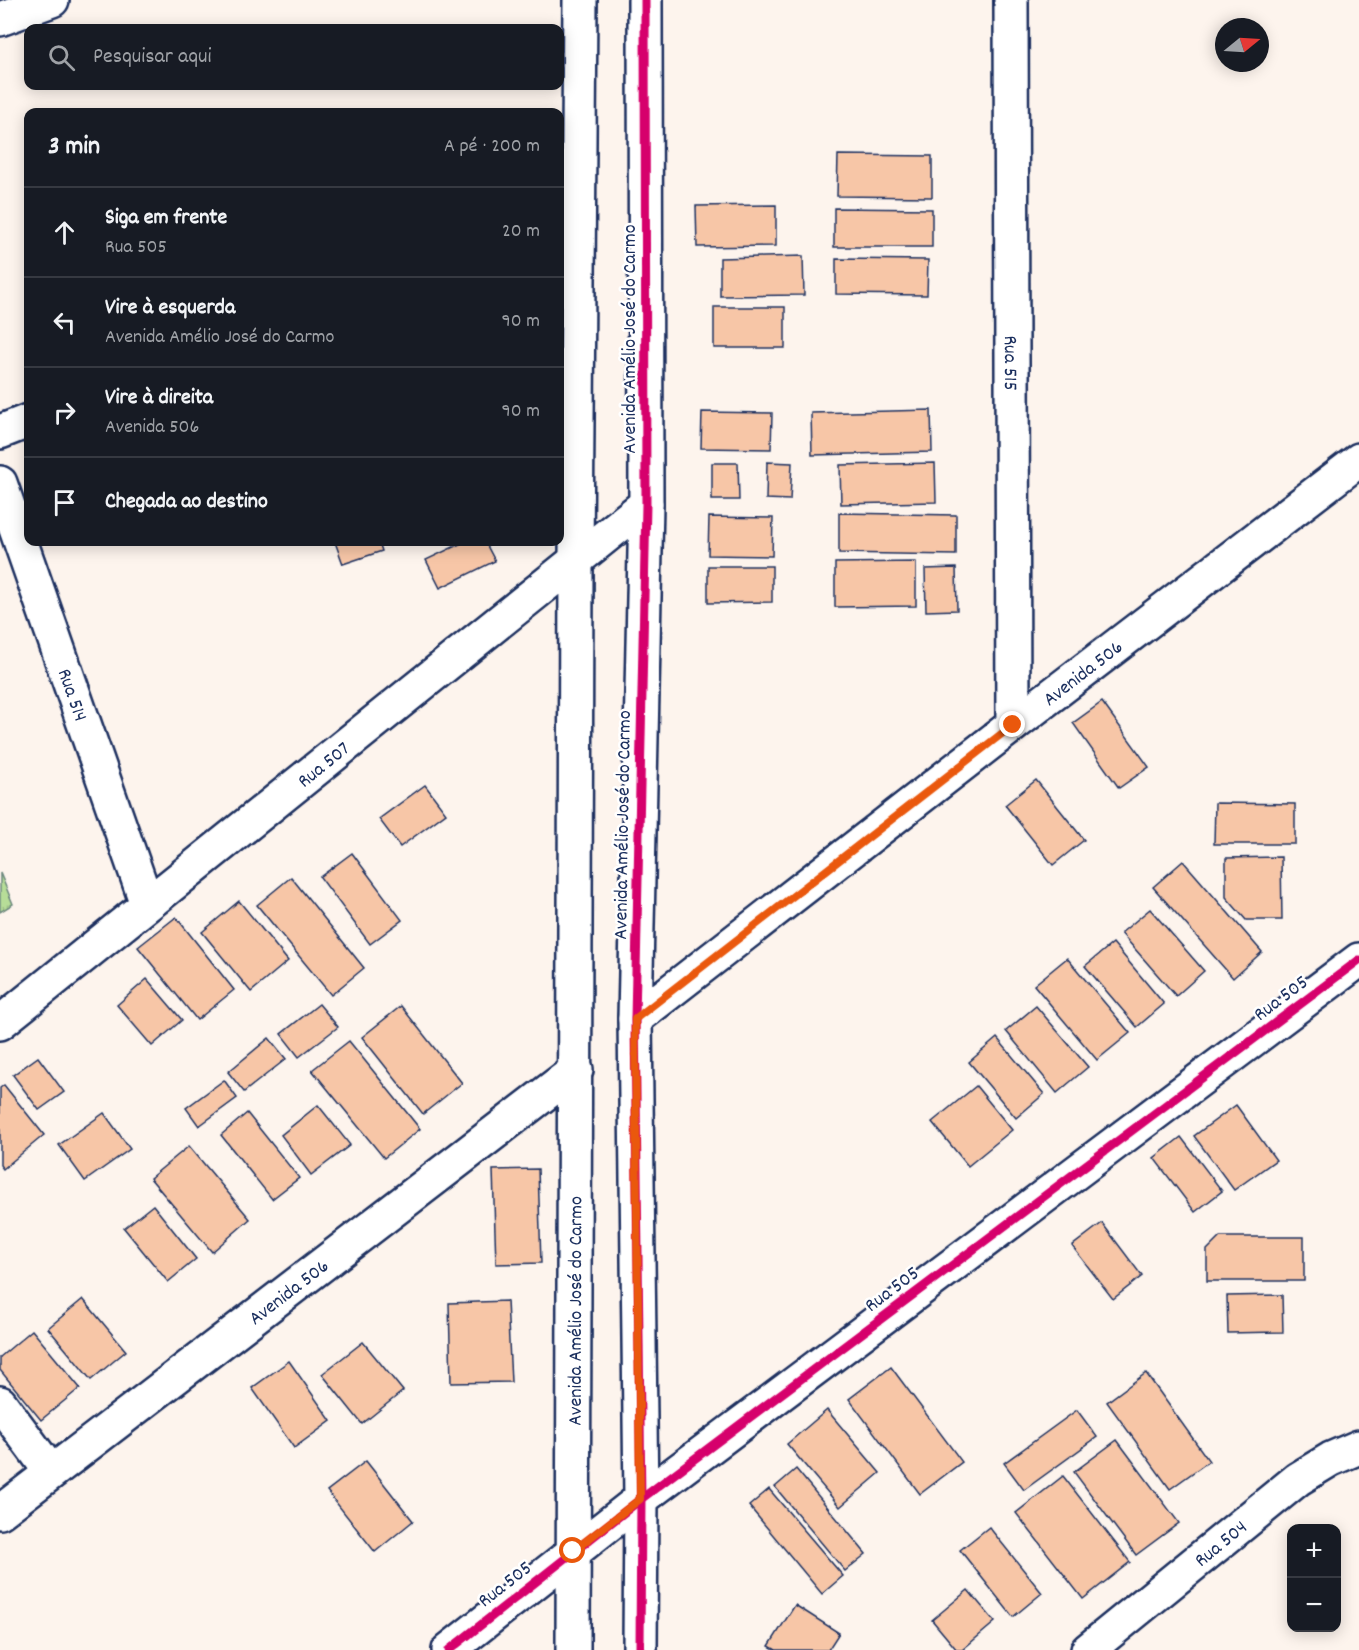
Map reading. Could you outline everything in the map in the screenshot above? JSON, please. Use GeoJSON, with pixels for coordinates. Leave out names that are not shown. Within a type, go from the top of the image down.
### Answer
{"type":"FeatureCollection","features":[{"type":"Feature","properties":{"kind":"street"},"geometry":{"type":"LineString","coordinates":[[0,19],[52,0]]}},
{"type":"Feature","properties":{"kind":"street","name":"Avenida Amélio José do Carmo"},"geometry":{"type":"LineString","coordinates":[[573,1650],[576,561],[570,217],[580,0]]}},
{"type":"Feature","properties":{"kind":"street","name":"Avenida Amélio José do Carmo"},"geometry":{"type":"LineString","coordinates":[[640,1650],[635,1019],[646,504],[645,0]]}},
{"type":"Feature","properties":{"kind":"street","name":"Rua 515"},"geometry":{"type":"LineString","coordinates":[[1011,0],[1013,725]]}},
{"type":"Feature","properties":{"kind":"street"},"geometry":{"type":"LineString","coordinates":[[0,432],[24,423]]}},
{"type":"Feature","properties":{"kind":"street","name":"Avenida 506"},"geometry":{"type":"LineString","coordinates":[[635,1019],[1359,460]]}},
{"type":"Feature","properties":{"kind":"street","name":"Rua 514"},"geometry":{"type":"LineString","coordinates":[[0,483],[147,904]]}},
{"type":"Feature","properties":{"kind":"street","name":"Rua 507"},"geometry":{"type":"LineString","coordinates":[[0,1023],[646,504]]}},
{"type":"Feature","properties":{"kind":"street","name":"Rua 505"},"geometry":{"type":"LineString","coordinates":[[449,1650],[640,1499],[1359,960]]}},
{"type":"Feature","properties":{"kind":"street","name":"Avenida 506"},"geometry":{"type":"LineString","coordinates":[[0,1512],[576,1070]]}},
{"type":"Feature","properties":{"kind":"street"},"geometry":{"type":"LineString","coordinates":[[0,1403],[51,1472]]}},
{"type":"Feature","properties":{"kind":"street","name":"Rua 504"},"geometry":{"type":"LineString","coordinates":[[1088,1650],[1298,1479],[1331,1459],[1359,1447]]}},
{"type":"Feature","properties":{"kind":"green space"},"geometry":{"type":"Polygon","coordinates":[[[0,873],[13,904],[0,912],[0,873]]]}},
{"type":"Feature","properties":{"kind":"building"},"geometry":{"type":"Polygon","coordinates":[[[838,155],[932,156],[932,197],[837,196],[838,155]]]}},
{"type":"Feature","properties":{"kind":"building"},"geometry":{"type":"Polygon","coordinates":[[[776,205],[776,246],[697,247],[696,206],[776,205]]]}},
{"type":"Feature","properties":{"kind":"building"},"geometry":{"type":"Polygon","coordinates":[[[834,208],[932,209],[932,247],[834,247],[834,208]]]}},
{"type":"Feature","properties":{"kind":"building"},"geometry":{"type":"Polygon","coordinates":[[[803,256],[804,295],[720,296],[720,258],[803,256]]]}},
{"type":"Feature","properties":{"kind":"building"},"geometry":{"type":"Polygon","coordinates":[[[836,259],[928,260],[927,295],[836,294],[836,259]]]}},
{"type":"Feature","properties":{"kind":"building"},"geometry":{"type":"Polygon","coordinates":[[[714,307],[785,307],[785,348],[714,348],[714,307]]]}},
{"type":"Feature","properties":{"kind":"building"},"geometry":{"type":"Polygon","coordinates":[[[931,410],[932,452],[812,455],[811,413],[931,410]]]}},
{"type":"Feature","properties":{"kind":"building"},"geometry":{"type":"Polygon","coordinates":[[[702,412],[772,413],[771,449],[701,448],[702,412]]]}},
{"type":"Feature","properties":{"kind":"building"},"geometry":{"type":"Polygon","coordinates":[[[767,462],[792,463],[790,500],[766,499],[767,462]]]}},
{"type":"Feature","properties":{"kind":"building"},"geometry":{"type":"Polygon","coordinates":[[[712,463],[738,463],[739,500],[712,500],[712,463]]]}},
{"type":"Feature","properties":{"kind":"building"},"geometry":{"type":"Polygon","coordinates":[[[935,463],[936,502],[841,504],[840,465],[935,463]]]}},
{"type":"Feature","properties":{"kind":"building"},"geometry":{"type":"Polygon","coordinates":[[[839,513],[956,515],[956,555],[839,553],[839,513]]]}},
{"type":"Feature","properties":{"kind":"building"},"geometry":{"type":"Polygon","coordinates":[[[709,517],[773,518],[772,556],[708,555],[709,517]]]}},
{"type":"Feature","properties":{"kind":"building"},"geometry":{"type":"Polygon","coordinates":[[[336,546],[380,546],[382,551],[343,564],[336,546]]]}},
{"type":"Feature","properties":{"kind":"building"},"geometry":{"type":"Polygon","coordinates":[[[456,546],[487,546],[495,561],[440,588],[426,560],[456,546]]]}},
{"type":"Feature","properties":{"kind":"building"},"geometry":{"type":"Polygon","coordinates":[[[916,562],[916,606],[835,607],[835,563],[916,562]]]}},
{"type":"Feature","properties":{"kind":"building"},"geometry":{"type":"Polygon","coordinates":[[[708,566],[772,566],[772,602],[708,603],[708,566]]]}},
{"type":"Feature","properties":{"kind":"building"},"geometry":{"type":"Polygon","coordinates":[[[956,568],[957,610],[926,611],[925,569],[956,568]]]}},
{"type":"Feature","properties":{"kind":"building"},"geometry":{"type":"Polygon","coordinates":[[[1102,702],[1149,767],[1119,788],[1073,723],[1102,702]]]}},
{"type":"Feature","properties":{"kind":"building"},"geometry":{"type":"Polygon","coordinates":[[[1036,780],[1084,840],[1053,865],[1005,805],[1036,780]]]}},
{"type":"Feature","properties":{"kind":"building"},"geometry":{"type":"Polygon","coordinates":[[[425,785],[446,813],[400,847],[379,819],[425,785]]]}},
{"type":"Feature","properties":{"kind":"building"},"geometry":{"type":"Polygon","coordinates":[[[1215,803],[1295,804],[1295,844],[1214,844],[1215,803]]]}},
{"type":"Feature","properties":{"kind":"building"},"geometry":{"type":"Polygon","coordinates":[[[352,853],[402,920],[370,944],[320,877],[352,853]]]}},
{"type":"Feature","properties":{"kind":"building"},"geometry":{"type":"Polygon","coordinates":[[[1281,857],[1282,920],[1246,920],[1226,897],[1226,858],[1281,857]]]}},
{"type":"Feature","properties":{"kind":"building"},"geometry":{"type":"Polygon","coordinates":[[[1183,861],[1262,952],[1233,978],[1153,887],[1183,861]]]}},
{"type":"Feature","properties":{"kind":"building"},"geometry":{"type":"Polygon","coordinates":[[[291,877],[364,968],[331,995],[257,905],[291,877]]]}},
{"type":"Feature","properties":{"kind":"building"},"geometry":{"type":"Polygon","coordinates":[[[239,901],[288,961],[251,992],[202,932],[239,901]]]}},
{"type":"Feature","properties":{"kind":"building"},"geometry":{"type":"Polygon","coordinates":[[[1150,909],[1204,971],[1176,996],[1121,933],[1150,909]]]}},
{"type":"Feature","properties":{"kind":"building"},"geometry":{"type":"Polygon","coordinates":[[[176,917],[234,990],[197,1020],[138,947],[176,917]]]}},
{"type":"Feature","properties":{"kind":"building"},"geometry":{"type":"Polygon","coordinates":[[[1113,943],[1164,1004],[1137,1027],[1085,966],[1113,943]]]}},
{"type":"Feature","properties":{"kind":"building"},"geometry":{"type":"Polygon","coordinates":[[[1067,958],[1130,1033],[1097,1060],[1034,985],[1067,958]]]}},
{"type":"Feature","properties":{"kind":"building"},"geometry":{"type":"Polygon","coordinates":[[[147,979],[182,1020],[152,1046],[117,1005],[147,979]]]}},
{"type":"Feature","properties":{"kind":"building"},"geometry":{"type":"Polygon","coordinates":[[[319,1004],[338,1027],[299,1057],[281,1034],[319,1004]]]}},
{"type":"Feature","properties":{"kind":"building"},"geometry":{"type":"Polygon","coordinates":[[[401,1006],[462,1083],[423,1114],[362,1037],[401,1006]]]}},
{"type":"Feature","properties":{"kind":"building"},"geometry":{"type":"Polygon","coordinates":[[[1036,1006],[1088,1067],[1057,1093],[1006,1031],[1036,1006]]]}},
{"type":"Feature","properties":{"kind":"building"},"geometry":{"type":"Polygon","coordinates":[[[269,1038],[286,1059],[244,1092],[228,1072],[269,1038]]]}},
{"type":"Feature","properties":{"kind":"building"},"geometry":{"type":"Polygon","coordinates":[[[997,1038],[1044,1094],[1016,1118],[969,1062],[997,1038]]]}},
{"type":"Feature","properties":{"kind":"building"},"geometry":{"type":"Polygon","coordinates":[[[349,1041],[420,1129],[384,1158],[312,1070],[349,1041]]]}},
{"type":"Feature","properties":{"kind":"building"},"geometry":{"type":"Polygon","coordinates":[[[38,1057],[64,1092],[39,1110],[13,1075],[38,1057]]]}},
{"type":"Feature","properties":{"kind":"building"},"geometry":{"type":"Polygon","coordinates":[[[224,1080],[237,1098],[199,1126],[186,1108],[224,1080]]]}},
{"type":"Feature","properties":{"kind":"building"},"geometry":{"type":"Polygon","coordinates":[[[4,1085],[44,1135],[3,1169],[0,1165],[0,1088],[4,1085]]]}},
{"type":"Feature","properties":{"kind":"building"},"geometry":{"type":"Polygon","coordinates":[[[976,1086],[1012,1130],[968,1166],[932,1122],[976,1086]]]}},
{"type":"Feature","properties":{"kind":"building"},"geometry":{"type":"Polygon","coordinates":[[[318,1105],[350,1145],[311,1175],[281,1135],[318,1105]]]}},
{"type":"Feature","properties":{"kind":"building"},"geometry":{"type":"Polygon","coordinates":[[[1236,1105],[1276,1160],[1234,1190],[1194,1136],[1236,1105]]]}},
{"type":"Feature","properties":{"kind":"building"},"geometry":{"type":"Polygon","coordinates":[[[104,1113],[130,1149],[85,1181],[59,1145],[104,1113]]]}},
{"type":"Feature","properties":{"kind":"building"},"geometry":{"type":"Polygon","coordinates":[[[247,1113],[299,1178],[272,1199],[221,1135],[247,1113]]]}},
{"type":"Feature","properties":{"kind":"building"},"geometry":{"type":"Polygon","coordinates":[[[1181,1137],[1222,1191],[1195,1212],[1154,1158],[1181,1137]]]}},
{"type":"Feature","properties":{"kind":"building"},"geometry":{"type":"Polygon","coordinates":[[[189,1146],[250,1219],[212,1252],[150,1178],[189,1146]]]}},
{"type":"Feature","properties":{"kind":"building"},"geometry":{"type":"Polygon","coordinates":[[[538,1169],[541,1263],[496,1264],[493,1170],[538,1169]]]}},
{"type":"Feature","properties":{"kind":"building"},"geometry":{"type":"Polygon","coordinates":[[[153,1205],[196,1259],[168,1282],[124,1228],[153,1205]]]}},
{"type":"Feature","properties":{"kind":"building"},"geometry":{"type":"Polygon","coordinates":[[[1102,1223],[1142,1276],[1113,1299],[1072,1246],[1102,1223]]]}},
{"type":"Feature","properties":{"kind":"building"},"geometry":{"type":"Polygon","coordinates":[[[1220,1237],[1304,1237],[1304,1281],[1207,1281],[1207,1250],[1220,1237]]]}},
{"type":"Feature","properties":{"kind":"building"},"geometry":{"type":"Polygon","coordinates":[[[1282,1295],[1283,1332],[1228,1333],[1227,1296],[1282,1295]]]}},
{"type":"Feature","properties":{"kind":"building"},"geometry":{"type":"Polygon","coordinates":[[[83,1299],[126,1351],[91,1380],[48,1328],[83,1299]]]}},
{"type":"Feature","properties":{"kind":"building"},"geometry":{"type":"Polygon","coordinates":[[[507,1301],[511,1382],[451,1383],[449,1303],[507,1301]]]}},
{"type":"Feature","properties":{"kind":"building"},"geometry":{"type":"Polygon","coordinates":[[[32,1330],[80,1388],[41,1420],[0,1370],[0,1357],[32,1330]]]}},
{"type":"Feature","properties":{"kind":"building"},"geometry":{"type":"Polygon","coordinates":[[[363,1342],[403,1391],[362,1424],[322,1374],[363,1342]]]}},
{"type":"Feature","properties":{"kind":"building"},"geometry":{"type":"Polygon","coordinates":[[[289,1361],[331,1421],[294,1448],[252,1388],[289,1361]]]}},
{"type":"Feature","properties":{"kind":"building"},"geometry":{"type":"Polygon","coordinates":[[[891,1367],[962,1462],[920,1494],[849,1399],[891,1367]]]}},
{"type":"Feature","properties":{"kind":"building"},"geometry":{"type":"Polygon","coordinates":[[[1146,1373],[1209,1461],[1170,1489],[1107,1402],[1146,1373]]]}},
{"type":"Feature","properties":{"kind":"building"},"geometry":{"type":"Polygon","coordinates":[[[827,1410],[880,1473],[840,1507],[787,1444],[827,1410]]]}},
{"type":"Feature","properties":{"kind":"building"},"geometry":{"type":"Polygon","coordinates":[[[1077,1410],[1097,1437],[1024,1490],[1004,1463],[1077,1410]]]}},
{"type":"Feature","properties":{"kind":"building"},"geometry":{"type":"Polygon","coordinates":[[[1117,1440],[1179,1523],[1136,1555],[1074,1472],[1117,1440]]]}},
{"type":"Feature","properties":{"kind":"building"},"geometry":{"type":"Polygon","coordinates":[[[366,1461],[413,1521],[375,1552],[327,1491],[366,1461]]]}},
{"type":"Feature","properties":{"kind":"building"},"geometry":{"type":"Polygon","coordinates":[[[796,1469],[866,1554],[845,1571],[775,1487],[796,1469]]]}},
{"type":"Feature","properties":{"kind":"building"},"geometry":{"type":"Polygon","coordinates":[[[1063,1476],[1130,1562],[1083,1599],[1016,1513],[1063,1476]]]}},
{"type":"Feature","properties":{"kind":"building"},"geometry":{"type":"Polygon","coordinates":[[[769,1489],[843,1576],[822,1594],[749,1506],[769,1489]]]}},
{"type":"Feature","properties":{"kind":"building"},"geometry":{"type":"Polygon","coordinates":[[[989,1527],[1042,1593],[1013,1617],[960,1550],[989,1527]]]}},
{"type":"Feature","properties":{"kind":"building"},"geometry":{"type":"Polygon","coordinates":[[[968,1590],[995,1622],[962,1650],[957,1650],[932,1620],[968,1590]]]}},
{"type":"Feature","properties":{"kind":"building"},"geometry":{"type":"Polygon","coordinates":[[[795,1605],[839,1633],[828,1650],[776,1650],[769,1646],[795,1605]]]}},
{"type":"Feature","properties":{"kind":"cycle path"},"geometry":{"type":"LineString","coordinates":[[640,1650],[641,1499],[635,1019],[646,504],[645,0]]}},
{"type":"Feature","properties":{"kind":"cycle path"},"geometry":{"type":"LineString","coordinates":[[449,1650],[641,1499],[1359,960]]}},
{"type":"Feature","properties":{"kind":"route"},"geometry":{"type":"LineString","coordinates":[[573,1551],[640,1499],[635,1019],[1013,725]]}}]}
